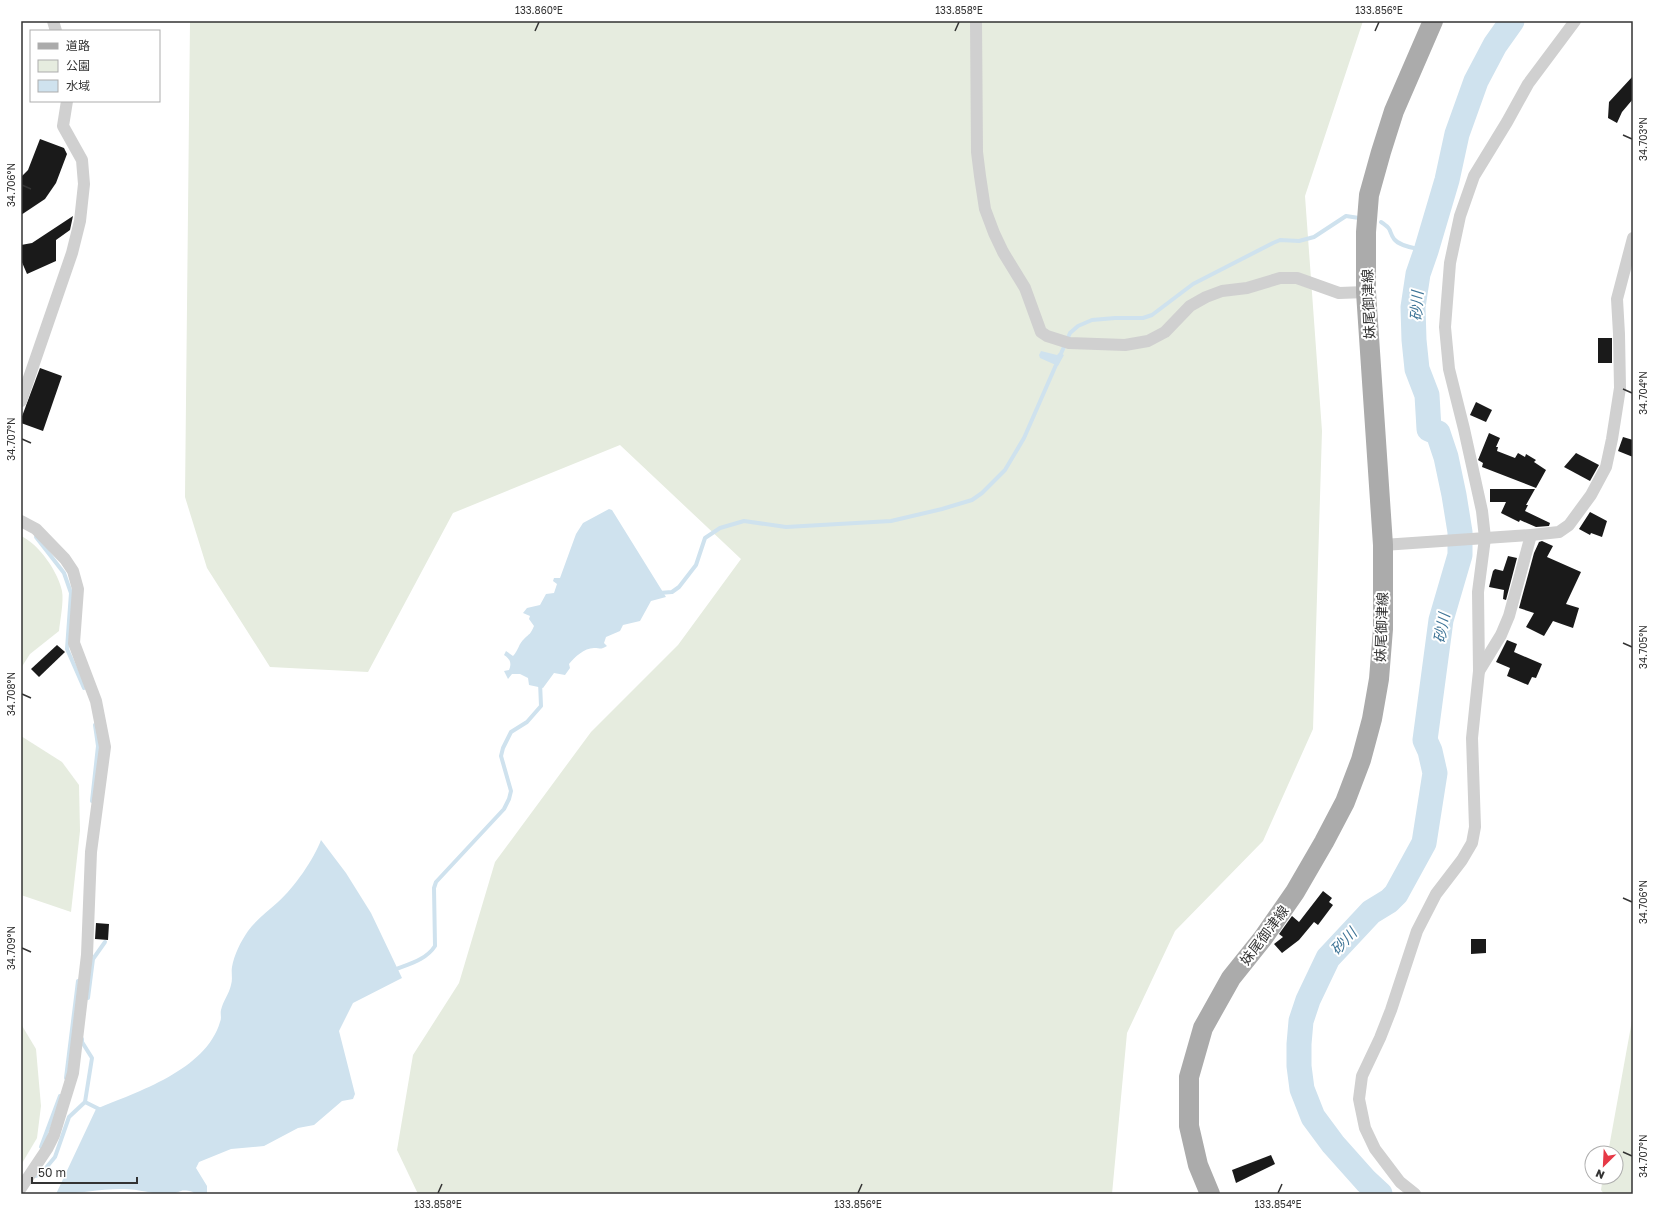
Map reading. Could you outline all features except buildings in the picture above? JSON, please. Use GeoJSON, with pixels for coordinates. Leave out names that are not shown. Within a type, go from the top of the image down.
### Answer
{"type":"FeatureCollection","features":[{"type":"Feature","properties":{"kind":"main road","name":"妹尾御津線"},"geometry":{"type":"LineString","coordinates":[[1210,1194],[1198,1165],[1189,1126],[1189,1077],[1203,1028],[1231,978],[1263,938],[1295,892],[1345,802],[1361,760],[1372,719],[1379,679],[1383,629],[1383,545],[1366,292],[1366,232],[1369,195],[1394,111],[1433,21]]}},
{"type":"Feature","properties":{"kind":"street"},"geometry":{"type":"LineString","coordinates":[[976,21],[978,152],[985,209],[1003,252],[1025,288],[1041,332],[1047,336],[1066,343],[1125,345],[1148,341],[1165,332],[1190,306],[1206,297],[1222,291],[1247,288],[1280,278],[1297,278],[1339,293],[1366,292]]}},
{"type":"Feature","properties":{"kind":"street"},"geometry":{"type":"LineString","coordinates":[[1415,1194],[1400,1182],[1375,1149],[1365,1128],[1359,1099],[1362,1076],[1391,1010],[1417,931],[1436,894],[1462,860],[1472,843],[1475,827],[1472,738],[1479,670],[1478,592],[1482,538],[1482,511],[1464,428],[1449,369],[1445,327],[1450,263],[1460,216],[1474,176],[1508,122],[1528,84],[1575,21]]}},
{"type":"Feature","properties":{"kind":"street"},"geometry":{"type":"LineString","coordinates":[[21,401],[72,253],[80,221],[84,184],[82,160],[63,126],[67,102]]}},
{"type":"Feature","properties":{"kind":"street"},"geometry":{"type":"LineString","coordinates":[[1383,545],[1559,532],[1569,525],[1591,495],[1606,467],[1620,388],[1617,299],[1633,238]]}},
{"type":"Feature","properties":{"kind":"street"},"geometry":{"type":"LineString","coordinates":[[21,521],[36,529],[65,559],[73,571],[78,590],[74,643],[96,701],[105,747],[91,852],[87,955],[73,1073],[54,1136],[21,1188]]}},
{"type":"Feature","properties":{"kind":"street"},"geometry":{"type":"LineString","coordinates":[[1479,670],[1501,635],[1509,616],[1531,535]]}},
{"type":"Feature","properties":{"kind":"green space"},"geometry":{"type":"Polygon","coordinates":[[[190,21],[1363,21],[1305,196],[1322,431],[1313,729],[1263,841],[1175,931],[1127,1033],[1112,1194],[418,1194],[397,1150],[413,1055],[459,983],[495,862],[591,732],[678,645],[741,559],[620,445],[453,513],[368,672],[270,667],[207,568],[185,497],[190,21]]]}},
{"type":"Feature","properties":{"kind":"green space"},"geometry":{"type":"Polygon","coordinates":[[[21,536],[34,545],[47,559],[60,584],[63,600],[59,631],[30,654],[21,668],[21,536]]]}},
{"type":"Feature","properties":{"kind":"green space"},"geometry":{"type":"Polygon","coordinates":[[[21,736],[62,762],[79,785],[80,831],[71,912],[21,895],[21,736]]]}},
{"type":"Feature","properties":{"kind":"green space"},"geometry":{"type":"Polygon","coordinates":[[[1633,1015],[1633,1194],[1604,1194],[1601,1190],[1602,1185],[1624,1185],[1624,1145],[1609,1145],[1633,1015]]]}},
{"type":"Feature","properties":{"kind":"green space"},"geometry":{"type":"Polygon","coordinates":[[[21,1024],[36,1049],[41,1106],[37,1138],[21,1165],[21,1024]]]}},
{"type":"Feature","properties":{"kind":"water"},"geometry":{"type":"Polygon","coordinates":[[[1041,351],[1064,355],[1058,366],[1040,358],[1039,355],[1041,351]]]}},
{"type":"Feature","properties":{"kind":"water"},"geometry":{"type":"Polygon","coordinates":[[[609,509],[612,510],[666,597],[651,601],[640,621],[623,625],[620,631],[606,637],[604,643],[607,646],[602,648],[590,648],[580,653],[569,664],[570,668],[565,675],[554,673],[543,688],[529,685],[528,678],[520,674],[512,674],[508,679],[504,671],[509,670],[510,663],[508,658],[504,655],[506,651],[513,656],[522,641],[531,632],[534,626],[529,619],[530,616],[523,613],[527,608],[540,605],[546,594],[554,593],[557,584],[553,581],[554,578],[560,578],[576,534],[583,523],[609,509]]]}},
{"type":"Feature","properties":{"kind":"water"},"geometry":{"type":"Polygon","coordinates":[[[321,840],[346,873],[371,913],[402,978],[353,1003],[339,1031],[355,1094],[353,1099],[342,1101],[314,1125],[298,1128],[264,1146],[231,1149],[199,1162],[196,1168],[207,1186],[207,1194],[194,1194],[193,1192],[185,1190],[164,1194],[127,1189],[56,1194],[96,1109],[150,1087],[168,1077],[185,1066],[200,1053],[212,1039],[221,1020],[222,1007],[231,985],[232,967],[238,948],[248,931],[255,923],[284,896],[297,881],[314,856],[321,840]]]}},
{"type":"Feature","properties":{"kind":"waterway","name":"砂川"},"geometry":{"type":"LineString","coordinates":[[1380,1194],[1366,1181],[1333,1144],[1313,1117],[1302,1089],[1299,1066],[1301,1021],[1308,1000],[1328,958],[1371,912],[1389,901],[1396,894],[1424,843],[1435,773],[1430,751],[1425,740],[1441,620],[1460,555],[1460,532],[1446,457],[1438,433],[1429,429],[1427,395],[1417,369],[1413,307],[1418,274],[1447,180],[1457,134],[1476,81],[1495,45],[1512,21]]}},
{"type":"Feature","properties":{"kind":"waterway"},"geometry":{"type":"LineString","coordinates":[[659,593],[672,592],[679,587],[696,565],[705,538],[720,528],[744,521],[786,527],[891,521],[972,500],[982,493],[1005,470],[1024,438],[1070,333],[1078,326],[1092,320],[1143,318],[1152,315],[1193,284],[1273,243],[1280,240],[1299,241],[1314,237],[1346,216],[1359,218]]}},
{"type":"Feature","properties":{"kind":"waterway"},"geometry":{"type":"LineString","coordinates":[[1381,222],[1389,229],[1394,239],[1400,244],[1426,251]]}},
{"type":"Feature","properties":{"kind":"waterway"},"geometry":{"type":"LineString","coordinates":[[36,537],[64,573],[71,593],[67,649],[84,688]]}},
{"type":"Feature","properties":{"kind":"waterway"},"geometry":{"type":"LineString","coordinates":[[394,970],[422,958],[435,946],[434,888],[436,882],[504,809],[511,791],[501,756],[503,748],[511,732],[527,722],[541,706],[540,682]]}},
{"type":"Feature","properties":{"kind":"waterway"},"geometry":{"type":"LineString","coordinates":[[92,801],[98,746],[95,725]]}},
{"type":"Feature","properties":{"kind":"waterway"},"geometry":{"type":"LineString","coordinates":[[88,998],[93,959],[105,942]]}},
{"type":"Feature","properties":{"kind":"waterway"},"geometry":{"type":"LineString","coordinates":[[66,1078],[78,981]]}},
{"type":"Feature","properties":{"kind":"waterway"},"geometry":{"type":"LineString","coordinates":[[31,1176],[36,1176],[45,1169],[55,1157],[69,1117],[85,1102],[92,1058],[82,1042],[82,1039]]}},
{"type":"Feature","properties":{"kind":"waterway"},"geometry":{"type":"LineString","coordinates":[[41,1147],[60,1096]]}},
{"type":"Feature","properties":{"kind":"waterway"},"geometry":{"type":"LineString","coordinates":[[85,1102],[101,1110]]}}]}
